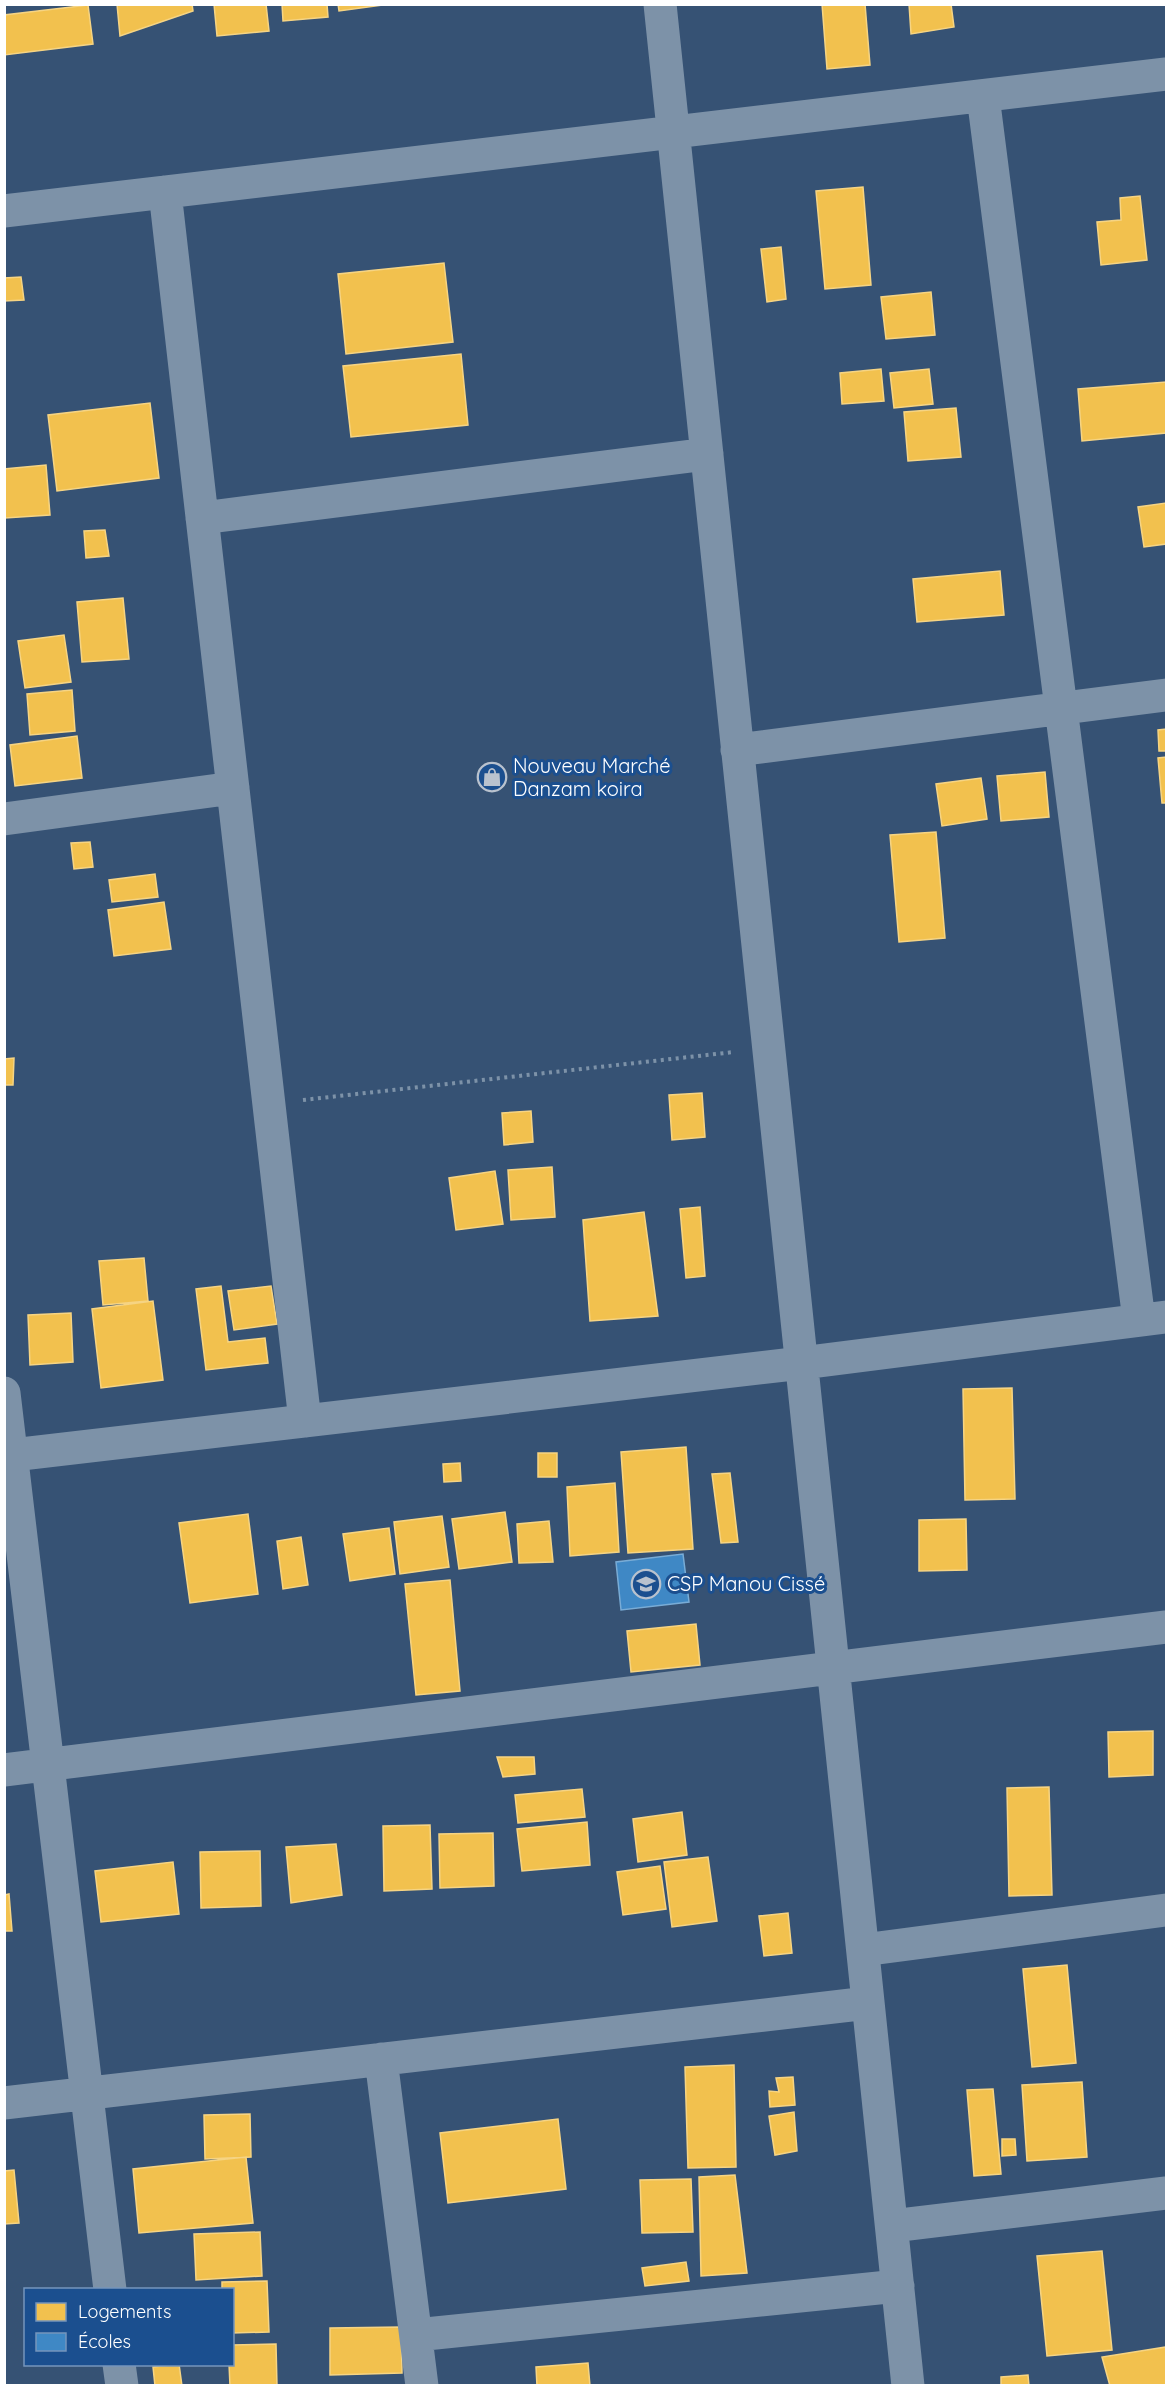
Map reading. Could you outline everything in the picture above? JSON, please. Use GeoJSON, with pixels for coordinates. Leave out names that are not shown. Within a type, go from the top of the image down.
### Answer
{"type":"FeatureCollection","features":[{"type":"Feature","properties":{"kind":"street"},"geometry":{"type":"LineString","coordinates":[[660,4],[908,2385]]}},
{"type":"Feature","properties":{"kind":"street"},"geometry":{"type":"LineString","coordinates":[[4,211],[1167,74]]}},
{"type":"Feature","properties":{"kind":"street"},"geometry":{"type":"LineString","coordinates":[[8,1456],[802,1363],[1153,1319],[1061,708],[983,96]]}},
{"type":"Feature","properties":{"kind":"street"},"geometry":{"type":"LineString","coordinates":[[165,192],[305,1421]]}},
{"type":"Feature","properties":{"kind":"street"},"geometry":{"type":"LineString","coordinates":[[202,518],[707,454]]}},
{"type":"Feature","properties":{"kind":"street"},"geometry":{"type":"LineString","coordinates":[[737,750],[1167,695]]}},
{"type":"Feature","properties":{"kind":"street"},"geometry":{"type":"LineString","coordinates":[[4,819],[233,788]]}},
{"type":"Feature","properties":{"kind":"street"},"geometry":{"type":"LineString","coordinates":[[4,1393],[8,1456],[48,1765],[110,2288]]}},
{"type":"Feature","properties":{"kind":"street"},"geometry":{"type":"LineString","coordinates":[[4,1770],[1167,1627]]}},
{"type":"Feature","properties":{"kind":"street"},"geometry":{"type":"LineString","coordinates":[[863,1950],[1167,1910]]}},
{"type":"Feature","properties":{"kind":"street"},"geometry":{"type":"LineString","coordinates":[[4,2103],[868,2003]]}},
{"type":"Feature","properties":{"kind":"street"},"geometry":{"type":"LineString","coordinates":[[381,2059],[422,2385]]}},
{"type":"Feature","properties":{"kind":"street"},"geometry":{"type":"LineString","coordinates":[[892,2226],[1167,2193]]}},
{"type":"Feature","properties":{"kind":"street"},"geometry":{"type":"LineString","coordinates":[[416,2335],[898,2286]]}},
{"type":"Feature","properties":{"kind":"street"},"geometry":{"type":"LineString","coordinates":[[119,2366],[122,2385]]}},
{"type":"Feature","properties":{"kind":"path"},"geometry":{"type":"LineString","coordinates":[[269,1104],[769,1048]]}},
{"type":"Feature","properties":{"kind":"building: Logements"},"geometry":{"type":"Polygon","coordinates":[[[117,4],[192,4],[193,11],[120,36],[117,4]]]}},
{"type":"Feature","properties":{"kind":"building: Logements"},"geometry":{"type":"Polygon","coordinates":[[[214,4],[266,4],[269,31],[217,36],[214,4]]]}},
{"type":"Feature","properties":{"kind":"building: Logements"},"geometry":{"type":"Polygon","coordinates":[[[282,4],[327,4],[328,17],[283,21],[282,4]]]}},
{"type":"Feature","properties":{"kind":"building: Logements"},"geometry":{"type":"Polygon","coordinates":[[[338,4],[390,4],[339,11],[338,4]]]}},
{"type":"Feature","properties":{"kind":"building: Logements"},"geometry":{"type":"Polygon","coordinates":[[[822,4],[865,4],[870,65],[827,69],[822,4]]]}},
{"type":"Feature","properties":{"kind":"building: Logements"},"geometry":{"type":"Polygon","coordinates":[[[909,4],[951,4],[954,27],[911,34],[909,4]]]}},
{"type":"Feature","properties":{"kind":"building: Logements"},"geometry":{"type":"Polygon","coordinates":[[[88,5],[93,44],[4,55],[4,15],[88,5]]]}},
{"type":"Feature","properties":{"kind":"building: Logements"},"geometry":{"type":"Polygon","coordinates":[[[863,187],[871,285],[825,289],[816,191],[863,187]]]}},
{"type":"Feature","properties":{"kind":"building: Logements"},"geometry":{"type":"Polygon","coordinates":[[[1140,196],[1147,260],[1101,265],[1097,222],[1121,220],[1120,198],[1140,196]]]}},
{"type":"Feature","properties":{"kind":"building: Logements"},"geometry":{"type":"Polygon","coordinates":[[[781,247],[786,299],[767,302],[761,249],[781,247]]]}},
{"type":"Feature","properties":{"kind":"building: Logements"},"geometry":{"type":"Polygon","coordinates":[[[444,263],[453,342],[346,354],[338,274],[444,263]]]}},
{"type":"Feature","properties":{"kind":"building: Logements"},"geometry":{"type":"Polygon","coordinates":[[[21,277],[24,300],[4,301],[4,278],[21,277]]]}},
{"type":"Feature","properties":{"kind":"building: Logements"},"geometry":{"type":"Polygon","coordinates":[[[931,292],[935,335],[886,339],[881,297],[931,292]]]}},
{"type":"Feature","properties":{"kind":"building: Logements"},"geometry":{"type":"Polygon","coordinates":[[[461,354],[468,425],[351,437],[343,366],[461,354]]]}},
{"type":"Feature","properties":{"kind":"building: Logements"},"geometry":{"type":"Polygon","coordinates":[[[881,369],[884,401],[842,404],[840,373],[881,369]]]}},
{"type":"Feature","properties":{"kind":"building: Logements"},"geometry":{"type":"Polygon","coordinates":[[[929,369],[933,404],[894,408],[890,373],[929,369]]]}},
{"type":"Feature","properties":{"kind":"building: Logements"},"geometry":{"type":"Polygon","coordinates":[[[1166,382],[1166,433],[1082,441],[1078,389],[1166,382]]]}},
{"type":"Feature","properties":{"kind":"building: Logements"},"geometry":{"type":"Polygon","coordinates":[[[150,403],[159,478],[57,491],[48,415],[150,403]]]}},
{"type":"Feature","properties":{"kind":"building: Logements"},"geometry":{"type":"Polygon","coordinates":[[[956,408],[961,457],[908,461],[904,412],[956,408]]]}},
{"type":"Feature","properties":{"kind":"building: Logements"},"geometry":{"type":"Polygon","coordinates":[[[46,465],[50,515],[5,518],[4,469],[46,465]]]}},
{"type":"Feature","properties":{"kind":"building: Logements"},"geometry":{"type":"Polygon","coordinates":[[[1166,503],[1166,544],[1144,547],[1138,507],[1166,503]]]}},
{"type":"Feature","properties":{"kind":"building: Logements"},"geometry":{"type":"Polygon","coordinates":[[[105,530],[109,556],[86,558],[84,531],[105,530]]]}},
{"type":"Feature","properties":{"kind":"building: Logements"},"geometry":{"type":"Polygon","coordinates":[[[1000,571],[1004,615],[917,622],[913,579],[1000,571]]]}},
{"type":"Feature","properties":{"kind":"building: Logements"},"geometry":{"type":"Polygon","coordinates":[[[123,598],[129,659],[82,662],[77,602],[123,598]]]}},
{"type":"Feature","properties":{"kind":"building: Logements"},"geometry":{"type":"Polygon","coordinates":[[[64,635],[71,682],[25,688],[18,641],[64,635]]]}},
{"type":"Feature","properties":{"kind":"building: Logements"},"geometry":{"type":"Polygon","coordinates":[[[72,690],[75,731],[30,735],[27,694],[72,690]]]}},
{"type":"Feature","properties":{"kind":"building: Logements"},"geometry":{"type":"Polygon","coordinates":[[[1166,729],[1166,751],[1159,751],[1158,730],[1166,729]]]}},
{"type":"Feature","properties":{"kind":"building: Logements"},"geometry":{"type":"Polygon","coordinates":[[[77,736],[82,778],[15,786],[10,745],[77,736]]]}},
{"type":"Feature","properties":{"kind":"building: Logements"},"geometry":{"type":"Polygon","coordinates":[[[1166,757],[1166,803],[1162,803],[1158,758],[1166,757]]]}},
{"type":"Feature","properties":{"kind":"building: Logements"},"geometry":{"type":"Polygon","coordinates":[[[1045,772],[1049,817],[1001,821],[997,776],[1045,772]]]}},
{"type":"Feature","properties":{"kind":"building: Logements"},"geometry":{"type":"Polygon","coordinates":[[[981,778],[987,819],[942,826],[936,784],[981,778]]]}},
{"type":"Feature","properties":{"kind":"building: Logements"},"geometry":{"type":"Polygon","coordinates":[[[936,832],[945,938],[899,942],[890,835],[936,832]]]}},
{"type":"Feature","properties":{"kind":"building: Logements"},"geometry":{"type":"Polygon","coordinates":[[[90,842],[93,867],[74,869],[71,843],[90,842]]]}},
{"type":"Feature","properties":{"kind":"building: Logements"},"geometry":{"type":"Polygon","coordinates":[[[155,874],[158,897],[112,902],[109,880],[155,874]]]}},
{"type":"Feature","properties":{"kind":"building: Logements"},"geometry":{"type":"Polygon","coordinates":[[[164,902],[171,949],[114,956],[108,910],[164,902]]]}},
{"type":"Feature","properties":{"kind":"building: Logements"},"geometry":{"type":"Polygon","coordinates":[[[14,1058],[13,1085],[4,1085],[4,1059],[14,1058]]]}},
{"type":"Feature","properties":{"kind":"building: Logements"},"geometry":{"type":"Polygon","coordinates":[[[702,1093],[705,1137],[672,1140],[669,1095],[702,1093]]]}},
{"type":"Feature","properties":{"kind":"building: Logements"},"geometry":{"type":"Polygon","coordinates":[[[531,1111],[533,1142],[504,1145],[502,1113],[531,1111]]]}},
{"type":"Feature","properties":{"kind":"building: Logements"},"geometry":{"type":"Polygon","coordinates":[[[552,1167],[555,1217],[511,1220],[508,1170],[552,1167]]]}},
{"type":"Feature","properties":{"kind":"building: Logements"},"geometry":{"type":"Polygon","coordinates":[[[495,1171],[503,1224],[456,1230],[449,1178],[495,1171]]]}},
{"type":"Feature","properties":{"kind":"building: Logements"},"geometry":{"type":"Polygon","coordinates":[[[700,1207],[705,1276],[686,1278],[680,1209],[700,1207]]]}},
{"type":"Feature","properties":{"kind":"building: Logements"},"geometry":{"type":"Polygon","coordinates":[[[644,1212],[658,1316],[590,1321],[583,1220],[644,1212]]]}},
{"type":"Feature","properties":{"kind":"building: Logements"},"geometry":{"type":"Polygon","coordinates":[[[144,1258],[148,1301],[103,1305],[99,1261],[144,1258]]]}},
{"type":"Feature","properties":{"kind":"building: Logements"},"geometry":{"type":"Polygon","coordinates":[[[221,1286],[228,1342],[265,1338],[268,1363],[206,1370],[196,1289],[221,1286]]]}},
{"type":"Feature","properties":{"kind":"building: Logements"},"geometry":{"type":"Polygon","coordinates":[[[271,1286],[277,1324],[234,1330],[228,1291],[271,1286]]]}},
{"type":"Feature","properties":{"kind":"building: Logements"},"geometry":{"type":"Polygon","coordinates":[[[153,1301],[163,1380],[101,1388],[92,1309],[153,1301]]]}},
{"type":"Feature","properties":{"kind":"building: Logements"},"geometry":{"type":"Polygon","coordinates":[[[71,1313],[73,1362],[30,1365],[28,1315],[71,1313]]]}},
{"type":"Feature","properties":{"kind":"building: Logements"},"geometry":{"type":"Polygon","coordinates":[[[1012,1388],[1015,1499],[965,1500],[963,1389],[1012,1388]]]}},
{"type":"Feature","properties":{"kind":"building: Logements"},"geometry":{"type":"Polygon","coordinates":[[[686,1447],[693,1549],[628,1553],[621,1452],[686,1447]]]}},
{"type":"Feature","properties":{"kind":"building: Logements"},"geometry":{"type":"Polygon","coordinates":[[[538,1453],[557,1453],[557,1477],[538,1477],[538,1453]]]}},
{"type":"Feature","properties":{"kind":"building: Logements"},"geometry":{"type":"Polygon","coordinates":[[[460,1463],[461,1481],[444,1482],[443,1464],[460,1463]]]}},
{"type":"Feature","properties":{"kind":"building: Logements"},"geometry":{"type":"Polygon","coordinates":[[[730,1473],[738,1542],[721,1543],[712,1474],[730,1473]]]}},
{"type":"Feature","properties":{"kind":"building: Logements"},"geometry":{"type":"Polygon","coordinates":[[[615,1483],[619,1552],[570,1556],[567,1487],[615,1483]]]}},
{"type":"Feature","properties":{"kind":"building: Logements"},"geometry":{"type":"Polygon","coordinates":[[[505,1512],[512,1562],[459,1569],[452,1519],[505,1512]]]}},
{"type":"Feature","properties":{"kind":"building: Logements"},"geometry":{"type":"Polygon","coordinates":[[[248,1514],[258,1594],[190,1603],[179,1523],[248,1514]]]}},
{"type":"Feature","properties":{"kind":"building: Logements"},"geometry":{"type":"Polygon","coordinates":[[[442,1516],[449,1567],[400,1574],[394,1522],[442,1516]]]}},
{"type":"Feature","properties":{"kind":"building: Logements"},"geometry":{"type":"Polygon","coordinates":[[[966,1519],[967,1570],[919,1571],[919,1520],[966,1519]]]}},
{"type":"Feature","properties":{"kind":"building: Logements"},"geometry":{"type":"Polygon","coordinates":[[[549,1521],[553,1562],[519,1563],[517,1524],[549,1521]]]}},
{"type":"Feature","properties":{"kind":"building: Logements"},"geometry":{"type":"Polygon","coordinates":[[[389,1528],[395,1574],[350,1581],[343,1534],[389,1528]]]}},
{"type":"Feature","properties":{"kind":"building: Logements"},"geometry":{"type":"Polygon","coordinates":[[[301,1537],[308,1585],[283,1589],[277,1541],[301,1537]]]}},
{"type":"Feature","properties":{"kind":"building: Logements"},"geometry":{"type":"Polygon","coordinates":[[[450,1580],[460,1691],[416,1695],[405,1584],[450,1580]]]}},
{"type":"Feature","properties":{"kind":"building: Logements"},"geometry":{"type":"Polygon","coordinates":[[[696,1624],[700,1665],[631,1672],[627,1631],[696,1624]]]}},
{"type":"Feature","properties":{"kind":"building: Logements"},"geometry":{"type":"Polygon","coordinates":[[[1153,1731],[1153,1775],[1109,1777],[1108,1732],[1153,1731]]]}},
{"type":"Feature","properties":{"kind":"building: Logements"},"geometry":{"type":"Polygon","coordinates":[[[497,1757],[534,1757],[535,1774],[503,1777],[497,1757]]]}},
{"type":"Feature","properties":{"kind":"building: Logements"},"geometry":{"type":"Polygon","coordinates":[[[1049,1787],[1052,1895],[1009,1896],[1007,1788],[1049,1787]]]}},
{"type":"Feature","properties":{"kind":"building: Logements"},"geometry":{"type":"Polygon","coordinates":[[[582,1789],[585,1817],[518,1823],[515,1795],[582,1789]]]}},
{"type":"Feature","properties":{"kind":"building: Logements"},"geometry":{"type":"Polygon","coordinates":[[[682,1812],[687,1855],[638,1862],[633,1819],[682,1812]]]}},
{"type":"Feature","properties":{"kind":"building: Logements"},"geometry":{"type":"Polygon","coordinates":[[[587,1822],[590,1865],[522,1871],[517,1829],[587,1822]]]}},
{"type":"Feature","properties":{"kind":"building: Logements"},"geometry":{"type":"Polygon","coordinates":[[[430,1825],[432,1889],[384,1891],[383,1826],[430,1825]]]}},
{"type":"Feature","properties":{"kind":"building: Logements"},"geometry":{"type":"Polygon","coordinates":[[[493,1833],[494,1886],[440,1888],[439,1834],[493,1833]]]}},
{"type":"Feature","properties":{"kind":"building: Logements"},"geometry":{"type":"Polygon","coordinates":[[[336,1844],[342,1895],[291,1903],[286,1847],[336,1844]]]}},
{"type":"Feature","properties":{"kind":"building: Logements"},"geometry":{"type":"Polygon","coordinates":[[[260,1851],[261,1906],[201,1908],[200,1852],[260,1851]]]}},
{"type":"Feature","properties":{"kind":"building: Logements"},"geometry":{"type":"Polygon","coordinates":[[[708,1857],[717,1921],[672,1927],[664,1862],[708,1857]]]}},
{"type":"Feature","properties":{"kind":"building: Logements"},"geometry":{"type":"Polygon","coordinates":[[[173,1862],[179,1914],[101,1922],[95,1871],[173,1862]]]}},
{"type":"Feature","properties":{"kind":"building: Logements"},"geometry":{"type":"Polygon","coordinates":[[[660,1866],[666,1909],[623,1915],[617,1872],[660,1866]]]}},
{"type":"Feature","properties":{"kind":"building: Logements"},"geometry":{"type":"Polygon","coordinates":[[[9,1894],[12,1931],[4,1931],[4,1895],[9,1894]]]}},
{"type":"Feature","properties":{"kind":"building: Logements"},"geometry":{"type":"Polygon","coordinates":[[[788,1913],[792,1953],[764,1956],[759,1916],[788,1913]]]}},
{"type":"Feature","properties":{"kind":"building: Logements"},"geometry":{"type":"Polygon","coordinates":[[[1067,1965],[1076,2063],[1032,2067],[1023,1969],[1067,1965]]]}},
{"type":"Feature","properties":{"kind":"building: Logements"},"geometry":{"type":"Polygon","coordinates":[[[734,2065],[736,2167],[688,2168],[685,2067],[734,2065]]]}},
{"type":"Feature","properties":{"kind":"building: Logements"},"geometry":{"type":"Polygon","coordinates":[[[793,2077],[795,2105],[770,2107],[769,2091],[779,2092],[776,2078],[793,2077]]]}},
{"type":"Feature","properties":{"kind":"building: Logements"},"geometry":{"type":"Polygon","coordinates":[[[1082,2082],[1087,2157],[1027,2161],[1022,2085],[1082,2082]]]}},
{"type":"Feature","properties":{"kind":"building: Logements"},"geometry":{"type":"Polygon","coordinates":[[[993,2089],[1001,2174],[974,2176],[967,2090],[993,2089]]]}},
{"type":"Feature","properties":{"kind":"building: Logements"},"geometry":{"type":"Polygon","coordinates":[[[794,2112],[797,2151],[775,2155],[769,2116],[794,2112]]]}},
{"type":"Feature","properties":{"kind":"building: Logements"},"geometry":{"type":"Polygon","coordinates":[[[250,2114],[251,2157],[205,2159],[204,2115],[250,2114]]]}},
{"type":"Feature","properties":{"kind":"building: Logements"},"geometry":{"type":"Polygon","coordinates":[[[558,2119],[566,2189],[448,2203],[440,2133],[558,2119]]]}},
{"type":"Feature","properties":{"kind":"building: Logements"},"geometry":{"type":"Polygon","coordinates":[[[1002,2139],[1015,2139],[1016,2155],[1002,2156],[1002,2139]]]}},
{"type":"Feature","properties":{"kind":"building: Logements"},"geometry":{"type":"Polygon","coordinates":[[[246,2157],[253,2223],[139,2233],[133,2169],[246,2157]]]}},
{"type":"Feature","properties":{"kind":"building: Logements"},"geometry":{"type":"Polygon","coordinates":[[[14,2170],[19,2223],[4,2224],[4,2171],[14,2170]]]}},
{"type":"Feature","properties":{"kind":"building: Logements"},"geometry":{"type":"Polygon","coordinates":[[[735,2175],[747,2273],[701,2276],[699,2177],[735,2175]]]}},
{"type":"Feature","properties":{"kind":"building: Logements"},"geometry":{"type":"Polygon","coordinates":[[[691,2179],[693,2232],[642,2233],[640,2180],[691,2179]]]}},
{"type":"Feature","properties":{"kind":"building: Logements"},"geometry":{"type":"Polygon","coordinates":[[[260,2232],[262,2276],[196,2280],[194,2234],[260,2232]]]}},
{"type":"Feature","properties":{"kind":"building: Logements"},"geometry":{"type":"Polygon","coordinates":[[[1102,2251],[1112,2350],[1047,2356],[1037,2256],[1102,2251]]]}},
{"type":"Feature","properties":{"kind":"building: Logements"},"geometry":{"type":"Polygon","coordinates":[[[686,2262],[689,2281],[645,2286],[642,2268],[686,2262]]]}},
{"type":"Feature","properties":{"kind":"building: Logements"},"geometry":{"type":"Polygon","coordinates":[[[267,2281],[269,2332],[234,2333],[234,2288],[222,2288],[222,2282],[267,2281]]]}},
{"type":"Feature","properties":{"kind":"building: Logements"},"geometry":{"type":"Polygon","coordinates":[[[401,2327],[402,2373],[330,2375],[330,2328],[401,2327]]]}},
{"type":"Feature","properties":{"kind":"building: Logements"},"geometry":{"type":"Polygon","coordinates":[[[276,2344],[277,2386],[230,2386],[229,2366],[234,2366],[234,2345],[276,2344]]]}},
{"type":"Feature","properties":{"kind":"building: Logements"},"geometry":{"type":"Polygon","coordinates":[[[1166,2347],[1166,2386],[1110,2386],[1102,2357],[1166,2347]]]}},
{"type":"Feature","properties":{"kind":"building: Logements"},"geometry":{"type":"Polygon","coordinates":[[[588,2363],[590,2386],[537,2386],[536,2367],[588,2363]]]}},
{"type":"Feature","properties":{"kind":"building: Logements"},"geometry":{"type":"Polygon","coordinates":[[[179,2366],[182,2386],[155,2386],[153,2367],[179,2366]]]}},
{"type":"Feature","properties":{"kind":"building: Logements"},"geometry":{"type":"Polygon","coordinates":[[[1028,2375],[1029,2386],[1001,2386],[1001,2377],[1028,2375]]]}},
{"type":"Feature","properties":{"kind":"building: Écoles"},"geometry":{"type":"Polygon","coordinates":[[[683,1554],[689,1602],[621,1610],[616,1562],[683,1554]]]}},
{"type":"Feature","properties":{"kind":"place","name":"Nouveau Marché Danzam koira"},"geometry":{"type":"Point","coordinates":[492,777]}},
{"type":"Feature","properties":{"kind":"place","name":"CSP Manou Cissé"},"geometry":{"type":"Point","coordinates":[646,1584]}}]}
